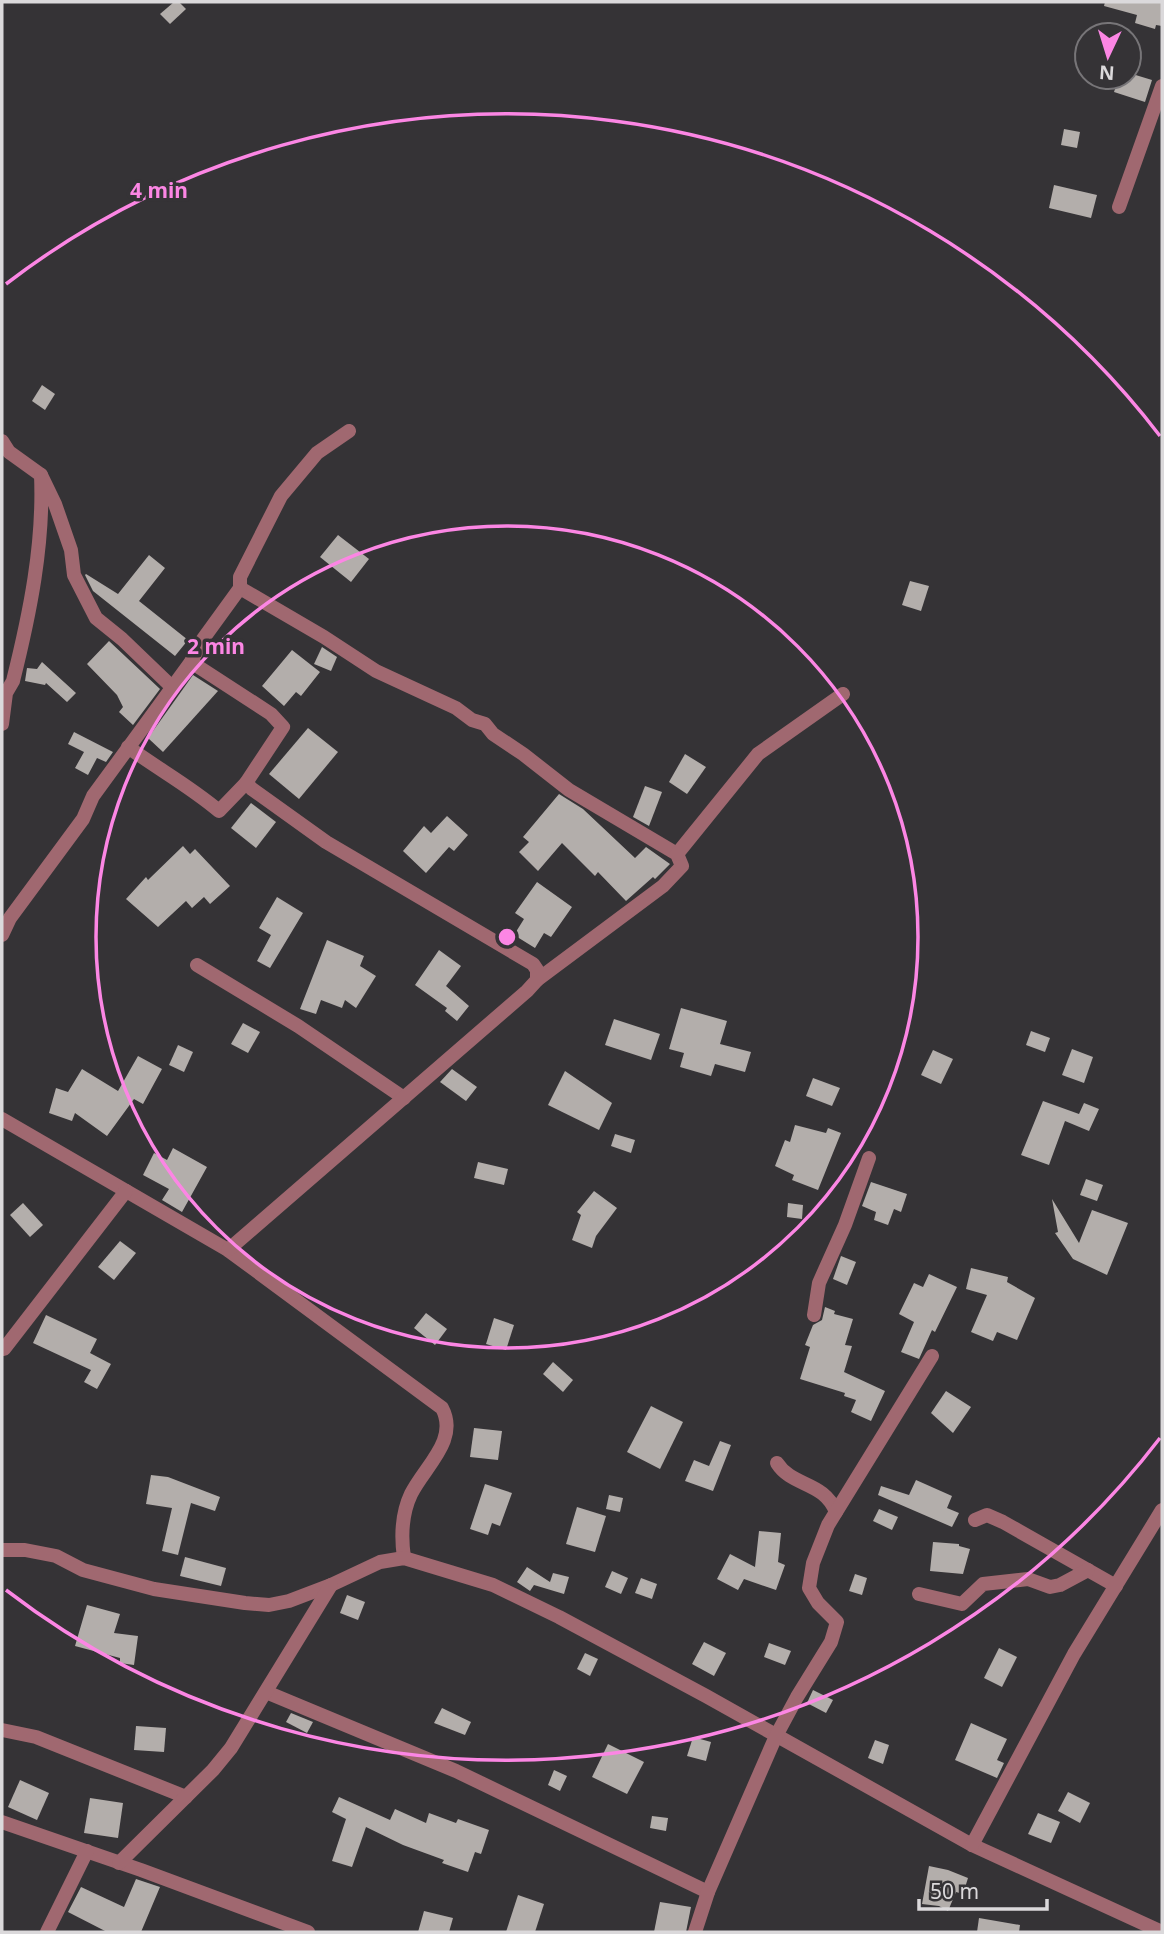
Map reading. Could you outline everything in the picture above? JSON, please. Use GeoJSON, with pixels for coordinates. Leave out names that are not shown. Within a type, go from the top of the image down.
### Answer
{"type":"FeatureCollection","features":[{"type":"Feature","properties":{"kind":"street"},"geometry":{"type":"LineString","coordinates":[[1119,207],[1162,86]]}},
{"type":"Feature","properties":{"kind":"street"},"geometry":{"type":"LineString","coordinates":[[2,935],[10,918],[83,819],[93,796],[191,662],[203,639],[240,588],[240,577],[281,496],[317,453],[349,430]]}},
{"type":"Feature","properties":{"kind":"street"},"geometry":{"type":"LineString","coordinates":[[2,441],[9,452],[41,475],[55,504],[71,550],[74,575],[96,618],[172,687]]}},
{"type":"Feature","properties":{"kind":"street"},"geometry":{"type":"LineString","coordinates":[[2,724],[6,693],[15,671],[33,592],[42,509],[41,475]]}},
{"type":"Feature","properties":{"kind":"street"},"geometry":{"type":"LineString","coordinates":[[228,1250],[537,980],[663,886],[682,866],[677,854],[569,790],[493,734],[485,724],[376,671],[313,630],[240,588]]}},
{"type":"Feature","properties":{"kind":"street"},"geometry":{"type":"LineString","coordinates":[[128,747],[198,793],[219,811],[246,783],[284,727],[271,714],[191,662]]}},
{"type":"Feature","properties":{"kind":"street"},"geometry":{"type":"LineString","coordinates":[[677,854],[758,754],[843,694]]}},
{"type":"Feature","properties":{"kind":"street"},"geometry":{"type":"LineString","coordinates":[[246,783],[326,842],[533,964],[537,970],[537,980]]}},
{"type":"Feature","properties":{"kind":"street"},"geometry":{"type":"LineString","coordinates":[[197,965],[298,1026],[404,1098]]}},
{"type":"Feature","properties":{"kind":"street"},"geometry":{"type":"LineString","coordinates":[[2,1119],[228,1250],[442,1408],[448,1418],[447,1433],[442,1446],[411,1494],[402,1532],[404,1558]]}},
{"type":"Feature","properties":{"kind":"street"},"geometry":{"type":"LineString","coordinates":[[814,1315],[819,1283],[845,1225],[869,1158]]}},
{"type":"Feature","properties":{"kind":"street"},"geometry":{"type":"LineString","coordinates":[[2,1349],[126,1191]]}},
{"type":"Feature","properties":{"kind":"street"},"geometry":{"type":"LineString","coordinates":[[695,1932],[708,1892],[776,1735],[831,1642],[837,1622],[818,1603],[809,1588],[813,1563],[828,1524],[932,1356]]}},
{"type":"Feature","properties":{"kind":"street"},"geometry":{"type":"LineString","coordinates":[[777,1463],[782,1471],[822,1492],[831,1500],[836,1512]]}},
{"type":"Feature","properties":{"kind":"street"},"geometry":{"type":"LineString","coordinates":[[972,1845],[1074,1654],[1162,1510]]}},
{"type":"Feature","properties":{"kind":"street"},"geometry":{"type":"LineString","coordinates":[[975,1520],[987,1515],[1003,1522],[1116,1586]]}},
{"type":"Feature","properties":{"kind":"street"},"geometry":{"type":"LineString","coordinates":[[2,1550],[25,1550],[56,1556],[83,1570],[154,1589],[270,1605],[289,1601],[331,1585],[380,1562],[404,1558],[493,1585],[572,1624],[972,1845],[1162,1932]]}},
{"type":"Feature","properties":{"kind":"street"},"geometry":{"type":"LineString","coordinates":[[919,1594],[961,1604],[983,1584],[1028,1579],[1050,1587],[1060,1586],[1088,1570]]}},
{"type":"Feature","properties":{"kind":"street"},"geometry":{"type":"LineString","coordinates":[[119,1863],[231,1748],[331,1585]]}},
{"type":"Feature","properties":{"kind":"street"},"geometry":{"type":"LineString","coordinates":[[266,1692],[456,1771],[708,1892]]}},
{"type":"Feature","properties":{"kind":"street"},"geometry":{"type":"LineString","coordinates":[[2,1730],[36,1737],[186,1797]]}},
{"type":"Feature","properties":{"kind":"street"},"geometry":{"type":"LineString","coordinates":[[2,1822],[308,1932]]}},
{"type":"Feature","properties":{"kind":"street"},"geometry":{"type":"LineString","coordinates":[[47,1932],[87,1851]]}},
{"type":"Feature","properties":{"kind":"building"},"geometry":{"type":"Polygon","coordinates":[[[174,2],[179,2],[186,9],[170,24],[160,14],[174,2]]]}},
{"type":"Feature","properties":{"kind":"building"},"geometry":{"type":"Polygon","coordinates":[[[1105,2],[1162,2],[1162,26],[1156,25],[1155,29],[1143,25],[1143,21],[1136,21],[1137,15],[1104,6],[1105,2]]]}},
{"type":"Feature","properties":{"kind":"building"},"geometry":{"type":"Polygon","coordinates":[[[1143,77],[1152,80],[1145,102],[1114,92],[1143,91],[1143,77]]]}},
{"type":"Feature","properties":{"kind":"building"},"geometry":{"type":"Polygon","coordinates":[[[1064,129],[1080,132],[1077,148],[1061,145],[1064,129]]]}},
{"type":"Feature","properties":{"kind":"building"},"geometry":{"type":"Polygon","coordinates":[[[1054,185],[1097,195],[1091,218],[1049,208],[1054,185]]]}},
{"type":"Feature","properties":{"kind":"building"},"geometry":{"type":"Polygon","coordinates":[[[42,385],[55,394],[45,410],[32,401],[42,385]]]}},
{"type":"Feature","properties":{"kind":"building"},"geometry":{"type":"Polygon","coordinates":[[[338,535],[369,559],[351,582],[320,557],[338,535]]]}},
{"type":"Feature","properties":{"kind":"building"},"geometry":{"type":"Polygon","coordinates":[[[149,555],[165,568],[139,601],[188,640],[175,656],[93,591],[85,575],[118,594],[149,555]]]}},
{"type":"Feature","properties":{"kind":"building"},"geometry":{"type":"Polygon","coordinates":[[[910,581],[929,586],[921,611],[902,605],[910,581]]]}},
{"type":"Feature","properties":{"kind":"building"},"geometry":{"type":"Polygon","coordinates":[[[109,641],[160,689],[133,725],[119,712],[123,707],[117,695],[87,664],[109,641]]]}},
{"type":"Feature","properties":{"kind":"building"},"geometry":{"type":"Polygon","coordinates":[[[322,647],[337,657],[331,671],[314,664],[322,647]]]}},
{"type":"Feature","properties":{"kind":"building"},"geometry":{"type":"Polygon","coordinates":[[[292,650],[320,672],[301,696],[296,692],[284,706],[262,686],[292,650]]]}},
{"type":"Feature","properties":{"kind":"building"},"geometry":{"type":"Polygon","coordinates":[[[42,662],[76,693],[67,702],[46,683],[25,681],[27,668],[37,669],[42,662]]]}},
{"type":"Feature","properties":{"kind":"building"},"geometry":{"type":"Polygon","coordinates":[[[193,675],[218,691],[163,752],[148,738],[193,675]]]}},
{"type":"Feature","properties":{"kind":"building"},"geometry":{"type":"Polygon","coordinates":[[[308,728],[338,752],[299,799],[269,774],[308,728]]]}},
{"type":"Feature","properties":{"kind":"building"},"geometry":{"type":"Polygon","coordinates":[[[74,732],[113,752],[106,762],[97,758],[88,775],[75,768],[84,752],[68,744],[74,732]]]}},
{"type":"Feature","properties":{"kind":"building"},"geometry":{"type":"Polygon","coordinates":[[[685,754],[706,767],[687,794],[669,782],[685,754]]]}},
{"type":"Feature","properties":{"kind":"building"},"geometry":{"type":"Polygon","coordinates":[[[645,786],[662,792],[649,826],[633,817],[645,786]]]}},
{"type":"Feature","properties":{"kind":"building"},"geometry":{"type":"Polygon","coordinates":[[[559,794],[583,809],[635,858],[646,847],[670,864],[626,901],[598,872],[595,876],[562,843],[538,871],[519,852],[529,842],[523,837],[559,794]]]}},
{"type":"Feature","properties":{"kind":"building"},"geometry":{"type":"Polygon","coordinates":[[[251,803],[276,822],[256,848],[231,828],[251,803]]]}},
{"type":"Feature","properties":{"kind":"building"},"geometry":{"type":"Polygon","coordinates":[[[447,816],[468,835],[454,851],[449,847],[426,873],[403,851],[424,826],[431,833],[447,816]]]}},
{"type":"Feature","properties":{"kind":"building"},"geometry":{"type":"Polygon","coordinates":[[[183,846],[190,854],[195,849],[230,886],[210,904],[204,897],[192,908],[186,901],[158,927],[126,899],[146,877],[148,880],[183,846]]]}},
{"type":"Feature","properties":{"kind":"building"},"geometry":{"type":"Polygon","coordinates":[[[537,882],[572,907],[551,937],[544,933],[535,948],[514,935],[524,919],[515,913],[537,882]]]}},
{"type":"Feature","properties":{"kind":"building"},"geometry":{"type":"Polygon","coordinates":[[[277,897],[303,913],[270,968],[257,961],[271,935],[259,928],[277,897]]]}},
{"type":"Feature","properties":{"kind":"building"},"geometry":{"type":"Polygon","coordinates":[[[327,940],[364,956],[360,966],[376,976],[356,1008],[345,1000],[342,1008],[321,1000],[316,1014],[300,1009],[327,940]]]}},
{"type":"Feature","properties":{"kind":"building"},"geometry":{"type":"Polygon","coordinates":[[[439,950],[461,966],[446,986],[469,1006],[457,1021],[445,1011],[447,1008],[415,985],[439,950]]]}},
{"type":"Feature","properties":{"kind":"building"},"geometry":{"type":"Polygon","coordinates":[[[681,1008],[727,1021],[720,1044],[751,1052],[745,1072],[715,1064],[711,1076],[680,1067],[684,1053],[669,1049],[681,1008]]]}},
{"type":"Feature","properties":{"kind":"building"},"geometry":{"type":"Polygon","coordinates":[[[614,1019],[660,1034],[651,1060],[605,1045],[614,1019]]]}},
{"type":"Feature","properties":{"kind":"building"},"geometry":{"type":"Polygon","coordinates":[[[243,1023],[260,1032],[248,1053],[231,1044],[243,1023]]]}},
{"type":"Feature","properties":{"kind":"building"},"geometry":{"type":"Polygon","coordinates":[[[1031,1031],[1050,1038],[1045,1052],[1026,1045],[1031,1031]]]}},
{"type":"Feature","properties":{"kind":"building"},"geometry":{"type":"Polygon","coordinates":[[[178,1045],[193,1052],[184,1072],[169,1065],[178,1045]]]}},
{"type":"Feature","properties":{"kind":"building"},"geometry":{"type":"Polygon","coordinates":[[[1072,1049],[1093,1057],[1084,1083],[1062,1075],[1072,1049]]]}},
{"type":"Feature","properties":{"kind":"building"},"geometry":{"type":"Polygon","coordinates":[[[933,1050],[953,1059],[941,1084],[921,1075],[933,1050]]]}},
{"type":"Feature","properties":{"kind":"building"},"geometry":{"type":"Polygon","coordinates":[[[138,1056],[162,1069],[143,1104],[134,1099],[107,1136],[75,1113],[72,1121],[49,1113],[56,1088],[68,1092],[82,1069],[118,1091],[138,1056]]]}},
{"type":"Feature","properties":{"kind":"building"},"geometry":{"type":"Polygon","coordinates":[[[452,1069],[477,1087],[466,1101],[440,1082],[452,1069]]]}},
{"type":"Feature","properties":{"kind":"building"},"geometry":{"type":"Polygon","coordinates":[[[565,1071],[612,1103],[599,1130],[548,1105],[565,1071]]]}},
{"type":"Feature","properties":{"kind":"building"},"geometry":{"type":"Polygon","coordinates":[[[813,1078],[840,1088],[832,1106],[806,1096],[813,1078]]]}},
{"type":"Feature","properties":{"kind":"building"},"geometry":{"type":"Polygon","coordinates":[[[1043,1101],[1079,1114],[1084,1103],[1099,1109],[1089,1131],[1065,1121],[1049,1165],[1021,1155],[1043,1101]]]}},
{"type":"Feature","properties":{"kind":"building"},"geometry":{"type":"Polygon","coordinates":[[[795,1125],[826,1133],[828,1128],[841,1133],[818,1190],[792,1180],[794,1175],[775,1166],[785,1140],[790,1142],[795,1125]]]}},
{"type":"Feature","properties":{"kind":"building"},"geometry":{"type":"Polygon","coordinates":[[[615,1134],[635,1140],[631,1153],[611,1146],[615,1134]]]}},
{"type":"Feature","properties":{"kind":"building"},"geometry":{"type":"Polygon","coordinates":[[[173,1148],[207,1167],[182,1212],[162,1200],[169,1189],[143,1175],[154,1153],[167,1160],[173,1148]]]}},
{"type":"Feature","properties":{"kind":"building"},"geometry":{"type":"Polygon","coordinates":[[[478,1162],[508,1169],[504,1185],[474,1178],[478,1162]]]}},
{"type":"Feature","properties":{"kind":"building"},"geometry":{"type":"Polygon","coordinates":[[[1086,1179],[1103,1185],[1097,1201],[1080,1195],[1086,1179]]]}},
{"type":"Feature","properties":{"kind":"building"},"geometry":{"type":"Polygon","coordinates":[[[871,1182],[907,1194],[901,1212],[894,1209],[888,1225],[874,1220],[876,1212],[862,1206],[871,1182]]]}},
{"type":"Feature","properties":{"kind":"building"},"geometry":{"type":"Polygon","coordinates":[[[594,1191],[617,1208],[596,1236],[592,1248],[572,1240],[581,1215],[577,1212],[594,1191]]]}},
{"type":"Feature","properties":{"kind":"building"},"geometry":{"type":"Polygon","coordinates":[[[1052,1199],[1079,1243],[1092,1210],[1128,1223],[1107,1275],[1073,1259],[1055,1233],[1058,1232],[1052,1199]]]}},
{"type":"Feature","properties":{"kind":"building"},"geometry":{"type":"Polygon","coordinates":[[[23,1203],[43,1225],[30,1237],[10,1215],[23,1203]]]}},
{"type":"Feature","properties":{"kind":"building"},"geometry":{"type":"Polygon","coordinates":[[[788,1203],[803,1205],[802,1219],[787,1217],[788,1203]]]}},
{"type":"Feature","properties":{"kind":"building"},"geometry":{"type":"Polygon","coordinates":[[[120,1241],[136,1253],[114,1280],[98,1267],[120,1241]]]}},
{"type":"Feature","properties":{"kind":"building"},"geometry":{"type":"Polygon","coordinates":[[[841,1256],[856,1262],[847,1285],[833,1279],[841,1256]]]}},
{"type":"Feature","properties":{"kind":"building"},"geometry":{"type":"Polygon","coordinates":[[[971,1268],[1008,1277],[1007,1282],[1035,1298],[1017,1340],[997,1332],[993,1341],[971,1332],[987,1295],[966,1289],[971,1268]]]}},
{"type":"Feature","properties":{"kind":"building"},"geometry":{"type":"Polygon","coordinates":[[[929,1274],[957,1287],[919,1359],[901,1352],[914,1322],[899,1314],[914,1283],[923,1287],[929,1274]]]}},
{"type":"Feature","properties":{"kind":"building"},"geometry":{"type":"Polygon","coordinates":[[[825,1307],[835,1311],[834,1314],[853,1319],[845,1345],[852,1346],[844,1372],[885,1391],[871,1421],[851,1412],[856,1400],[844,1396],[845,1393],[800,1379],[810,1347],[805,1345],[813,1325],[822,1320],[825,1307]]]}},
{"type":"Feature","properties":{"kind":"building"},"geometry":{"type":"Polygon","coordinates":[[[426,1313],[447,1329],[435,1345],[414,1328],[426,1313]]]}},
{"type":"Feature","properties":{"kind":"building"},"geometry":{"type":"Polygon","coordinates":[[[46,1315],[97,1339],[90,1353],[111,1364],[97,1389],[84,1382],[91,1370],[33,1343],[46,1315]]]}},
{"type":"Feature","properties":{"kind":"building"},"geometry":{"type":"Polygon","coordinates":[[[494,1318],[514,1325],[506,1350],[486,1344],[494,1318]]]}},
{"type":"Feature","properties":{"kind":"building"},"geometry":{"type":"Polygon","coordinates":[[[553,1362],[573,1380],[563,1392],[543,1374],[553,1362]]]}},
{"type":"Feature","properties":{"kind":"building"},"geometry":{"type":"Polygon","coordinates":[[[946,1391],[971,1407],[953,1433],[931,1413],[946,1391]]]}},
{"type":"Feature","properties":{"kind":"building"},"geometry":{"type":"Polygon","coordinates":[[[651,1406],[683,1422],[660,1469],[627,1452],[651,1406]]]}},
{"type":"Feature","properties":{"kind":"building"},"geometry":{"type":"Polygon","coordinates":[[[474,1428],[502,1431],[498,1460],[470,1457],[474,1428]]]}},
{"type":"Feature","properties":{"kind":"building"},"geometry":{"type":"Polygon","coordinates":[[[720,1441],[731,1445],[713,1491],[685,1481],[694,1460],[709,1466],[720,1441]]]}},
{"type":"Feature","properties":{"kind":"building"},"geometry":{"type":"Polygon","coordinates":[[[151,1475],[168,1477],[220,1497],[215,1511],[191,1503],[178,1555],[162,1551],[172,1508],[146,1504],[151,1475]]]}},
{"type":"Feature","properties":{"kind":"building"},"geometry":{"type":"Polygon","coordinates":[[[916,1480],[952,1496],[947,1508],[959,1513],[952,1527],[878,1495],[881,1486],[909,1495],[916,1480]]]}},
{"type":"Feature","properties":{"kind":"building"},"geometry":{"type":"Polygon","coordinates":[[[485,1484],[512,1493],[500,1526],[492,1523],[488,1535],[470,1529],[485,1484]]]}},
{"type":"Feature","properties":{"kind":"building"},"geometry":{"type":"Polygon","coordinates":[[[609,1495],[623,1498],[620,1512],[606,1509],[609,1495]]]}},
{"type":"Feature","properties":{"kind":"building"},"geometry":{"type":"Polygon","coordinates":[[[577,1507],[606,1516],[595,1552],[566,1544],[577,1507]]]}},
{"type":"Feature","properties":{"kind":"building"},"geometry":{"type":"Polygon","coordinates":[[[879,1509],[898,1517],[892,1530],[873,1521],[879,1509]]]}},
{"type":"Feature","properties":{"kind":"building"},"geometry":{"type":"Polygon","coordinates":[[[759,1531],[781,1533],[778,1562],[785,1565],[776,1590],[744,1579],[738,1590],[717,1579],[730,1554],[755,1567],[759,1531]]]}},
{"type":"Feature","properties":{"kind":"building"},"geometry":{"type":"Polygon","coordinates":[[[933,1542],[959,1544],[970,1549],[963,1574],[930,1571],[933,1542]]]}},
{"type":"Feature","properties":{"kind":"building"},"geometry":{"type":"Polygon","coordinates":[[[185,1557],[226,1568],[221,1586],[180,1576],[185,1557]]]}},
{"type":"Feature","properties":{"kind":"building"},"geometry":{"type":"Polygon","coordinates":[[[527,1567],[550,1582],[553,1573],[569,1577],[564,1594],[534,1585],[530,1591],[517,1582],[527,1567]]]}},
{"type":"Feature","properties":{"kind":"building"},"geometry":{"type":"Polygon","coordinates":[[[612,1571],[628,1578],[621,1594],[605,1587],[612,1571]]]}},
{"type":"Feature","properties":{"kind":"building"},"geometry":{"type":"Polygon","coordinates":[[[855,1574],[867,1578],[862,1595],[849,1591],[855,1574]]]}},
{"type":"Feature","properties":{"kind":"building"},"geometry":{"type":"Polygon","coordinates":[[[641,1578],[657,1584],[652,1599],[635,1593],[641,1578]]]}},
{"type":"Feature","properties":{"kind":"building"},"geometry":{"type":"Polygon","coordinates":[[[347,1595],[365,1602],[358,1620],[340,1613],[347,1595]]]}},
{"type":"Feature","properties":{"kind":"building"},"geometry":{"type":"Polygon","coordinates":[[[87,1605],[120,1614],[114,1633],[138,1636],[134,1665],[120,1663],[120,1658],[75,1646],[87,1605]]]}},
{"type":"Feature","properties":{"kind":"building"},"geometry":{"type":"Polygon","coordinates":[[[704,1642],[726,1653],[714,1676],[692,1664],[704,1642]]]}},
{"type":"Feature","properties":{"kind":"building"},"geometry":{"type":"Polygon","coordinates":[[[769,1643],[791,1651],[785,1665],[764,1657],[769,1643]]]}},
{"type":"Feature","properties":{"kind":"building"},"geometry":{"type":"Polygon","coordinates":[[[999,1648],[1017,1657],[1002,1687],[984,1678],[999,1648]]]}},
{"type":"Feature","properties":{"kind":"building"},"geometry":{"type":"Polygon","coordinates":[[[585,1653],[598,1659],[590,1676],[577,1669],[585,1653]]]}},
{"type":"Feature","properties":{"kind":"building"},"geometry":{"type":"Polygon","coordinates":[[[813,1690],[833,1700],[826,1713],[807,1703],[813,1690]]]}},
{"type":"Feature","properties":{"kind":"building"},"geometry":{"type":"Polygon","coordinates":[[[442,1708],[471,1722],[465,1735],[434,1723],[442,1708]]]}},
{"type":"Feature","properties":{"kind":"building"},"geometry":{"type":"Polygon","coordinates":[[[291,1713],[313,1722],[307,1733],[286,1722],[291,1713]]]}},
{"type":"Feature","properties":{"kind":"building"},"geometry":{"type":"Polygon","coordinates":[[[971,1723],[1007,1739],[997,1760],[1004,1763],[997,1778],[955,1760],[971,1723]]]}},
{"type":"Feature","properties":{"kind":"building"},"geometry":{"type":"Polygon","coordinates":[[[136,1726],[166,1728],[164,1752],[134,1750],[136,1726]]]}},
{"type":"Feature","properties":{"kind":"building"},"geometry":{"type":"Polygon","coordinates":[[[693,1737],[711,1742],[706,1761],[687,1756],[693,1737]]]}},
{"type":"Feature","properties":{"kind":"building"},"geometry":{"type":"Polygon","coordinates":[[[875,1740],[889,1745],[883,1764],[868,1758],[875,1740]]]}},
{"type":"Feature","properties":{"kind":"building"},"geometry":{"type":"Polygon","coordinates":[[[608,1744],[644,1762],[627,1794],[592,1777],[608,1744]]]}},
{"type":"Feature","properties":{"kind":"building"},"geometry":{"type":"Polygon","coordinates":[[[554,1770],[567,1776],[560,1791],[548,1785],[554,1770]]]}},
{"type":"Feature","properties":{"kind":"building"},"geometry":{"type":"Polygon","coordinates":[[[20,1780],[49,1793],[37,1820],[8,1807],[20,1780]]]}},
{"type":"Feature","properties":{"kind":"building"},"geometry":{"type":"Polygon","coordinates":[[[1068,1792],[1090,1803],[1080,1823],[1058,1811],[1068,1792]]]}},
{"type":"Feature","properties":{"kind":"building"},"geometry":{"type":"Polygon","coordinates":[[[339,1797],[390,1820],[395,1809],[426,1823],[429,1813],[456,1823],[458,1819],[489,1830],[481,1854],[475,1852],[468,1872],[442,1863],[444,1860],[403,1845],[366,1827],[352,1867],[332,1861],[346,1819],[332,1812],[339,1797]]]}},
{"type":"Feature","properties":{"kind":"building"},"geometry":{"type":"Polygon","coordinates":[[[90,1798],[123,1803],[118,1838],[84,1833],[90,1798]]]}},
{"type":"Feature","properties":{"kind":"building"},"geometry":{"type":"Polygon","coordinates":[[[1038,1813],[1060,1822],[1051,1843],[1028,1834],[1038,1813]]]}},
{"type":"Feature","properties":{"kind":"building"},"geometry":{"type":"Polygon","coordinates":[[[652,1816],[668,1818],[666,1831],[650,1828],[652,1816]]]}},
{"type":"Feature","properties":{"kind":"building"},"geometry":{"type":"Polygon","coordinates":[[[929,1866],[968,1878],[963,1894],[956,1892],[948,1911],[939,1906],[922,1904],[929,1866]]]}},
{"type":"Feature","properties":{"kind":"building"},"geometry":{"type":"Polygon","coordinates":[[[136,1879],[160,1887],[141,1932],[107,1932],[68,1912],[81,1887],[124,1907],[136,1879]]]}},
{"type":"Feature","properties":{"kind":"building"},"geometry":{"type":"Polygon","coordinates":[[[518,1895],[544,1904],[535,1932],[506,1932],[518,1895]]]}},
{"type":"Feature","properties":{"kind":"building"},"geometry":{"type":"Polygon","coordinates":[[[660,1902],[691,1907],[686,1932],[654,1932],[660,1902]]]}},
{"type":"Feature","properties":{"kind":"building"},"geometry":{"type":"Polygon","coordinates":[[[424,1911],[453,1918],[449,1932],[418,1932],[424,1911]]]}},
{"type":"Feature","properties":{"kind":"building"},"geometry":{"type":"Polygon","coordinates":[[[979,1918],[1020,1925],[1019,1932],[977,1932],[979,1918]]]}}]}
